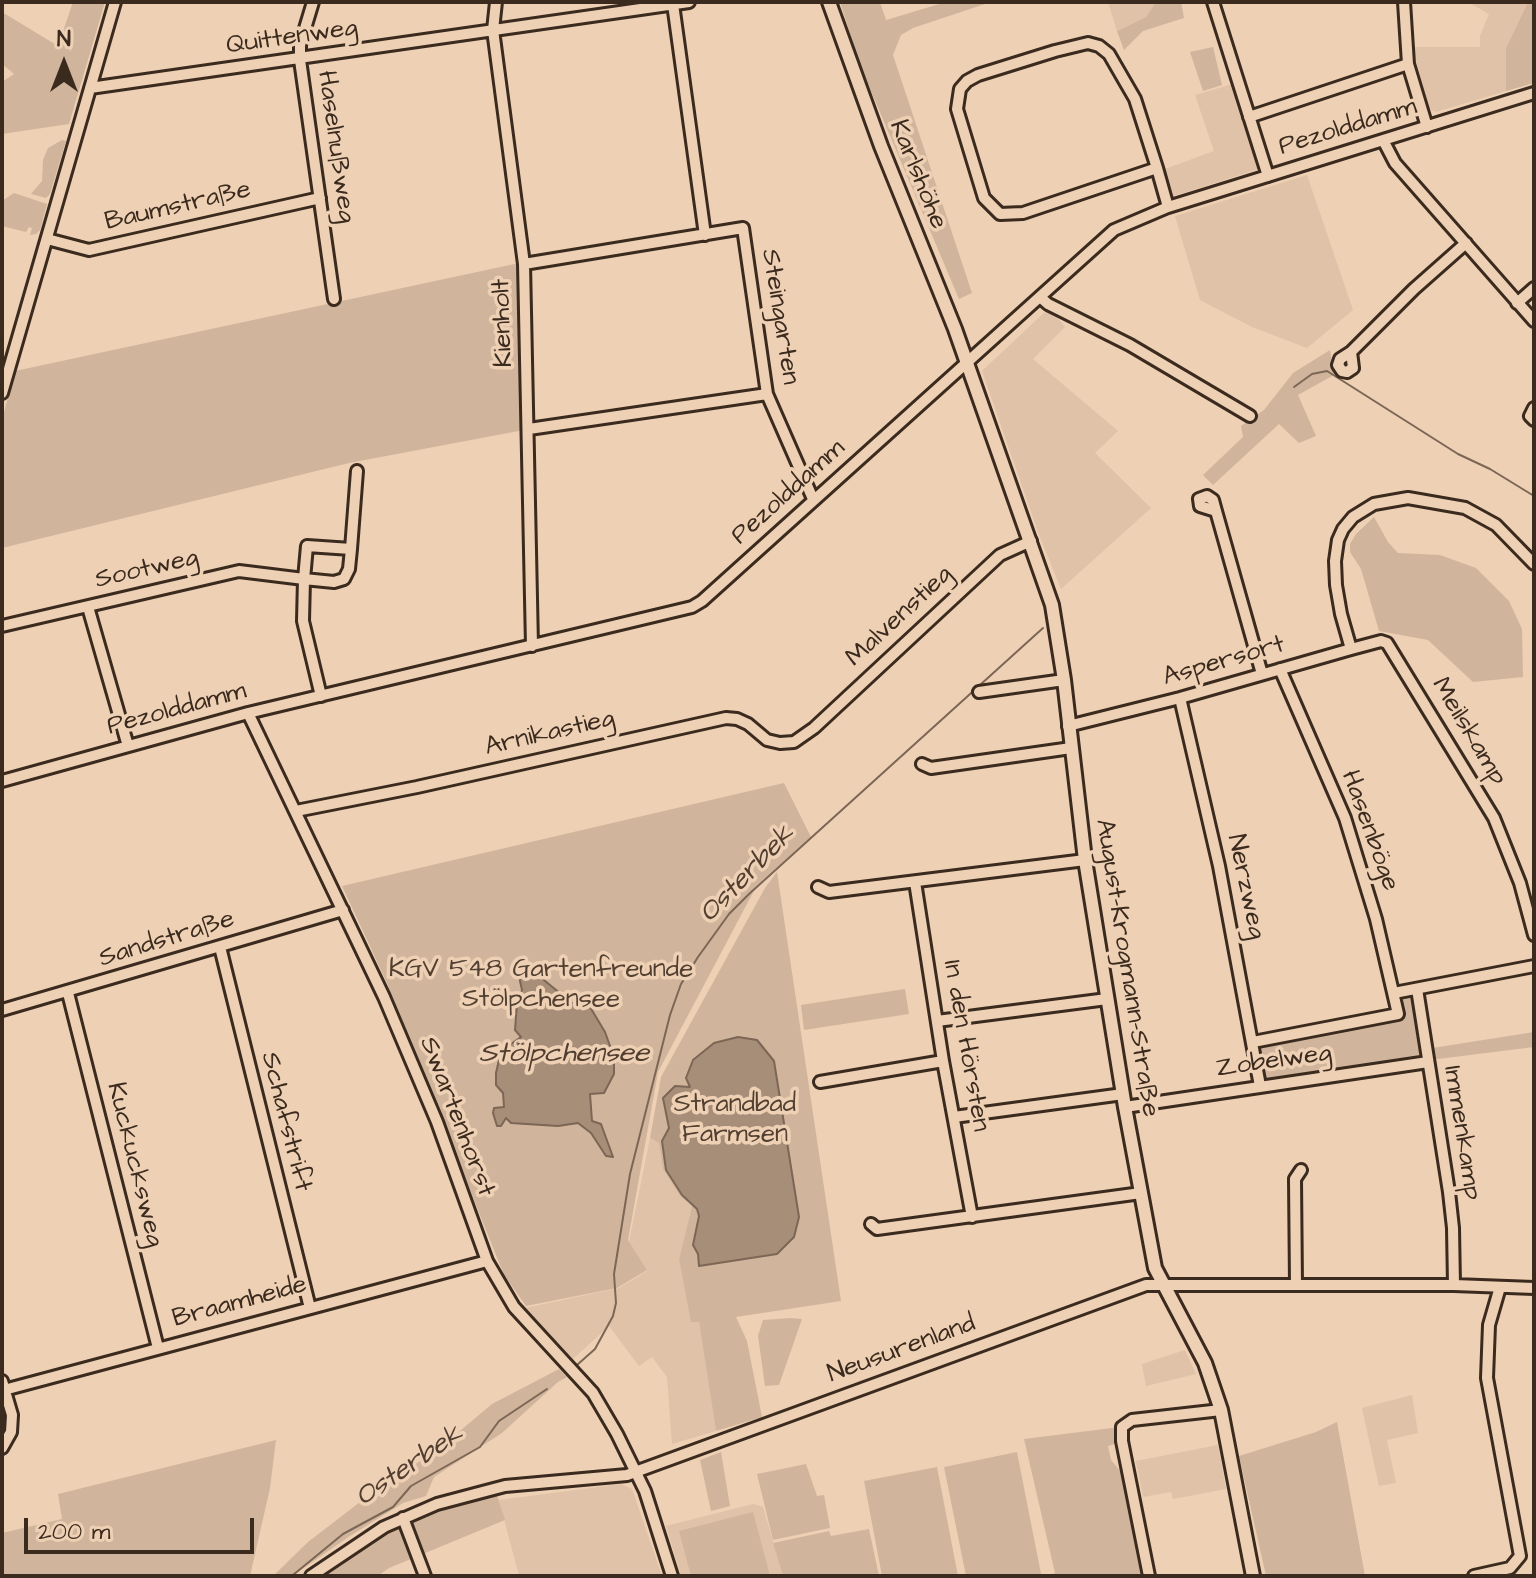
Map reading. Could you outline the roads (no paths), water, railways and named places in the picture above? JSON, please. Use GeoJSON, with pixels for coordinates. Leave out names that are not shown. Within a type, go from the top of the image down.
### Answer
{"type":"FeatureCollection","features":[{"type":"Feature","properties":{"kind":"main road","name":"Karlshöhe"},"geometry":{"type":"LineString","coordinates":[[829,2],[865,104],[966,363]]}},
{"type":"Feature","properties":{"kind":"main road","name":"August-Krogmann-Straße"},"geometry":{"type":"LineString","coordinates":[[966,363],[1052,605],[1085,860],[1155,1268],[1205,1363],[1221,1410],[1253,1576]]}},
{"type":"Feature","properties":{"kind":"street"},"geometry":{"type":"LineString","coordinates":[[2,393],[115,2]]}},
{"type":"Feature","properties":{"kind":"street","name":"Haselnußweg"},"geometry":{"type":"LineString","coordinates":[[313,2],[300,45],[300,60],[334,299]]}},
{"type":"Feature","properties":{"kind":"street","name":"Kienholt"},"geometry":{"type":"LineString","coordinates":[[496,2],[493,30],[524,264],[532,646]]}},
{"type":"Feature","properties":{"kind":"street","name":"Quittenweg"},"geometry":{"type":"LineString","coordinates":[[90,88],[689,2]]}},
{"type":"Feature","properties":{"kind":"street"},"geometry":{"type":"LineString","coordinates":[[1213,2],[1268,176]]}},
{"type":"Feature","properties":{"kind":"street"},"geometry":{"type":"LineString","coordinates":[[1404,2],[1408,64],[1427,127]]}},
{"type":"Feature","properties":{"kind":"street"},"geometry":{"type":"LineString","coordinates":[[524,264],[705,235],[673,4]]}},
{"type":"Feature","properties":{"kind":"street"},"geometry":{"type":"LineString","coordinates":[[1157,168],[1023,213],[1000,214],[984,198],[957,109],[960,89],[978,75],[1067,47],[1088,43],[1099,46],[1109,54],[1135,99],[1157,168],[1168,207]]}},
{"type":"Feature","properties":{"kind":"street"},"geometry":{"type":"LineString","coordinates":[[1249,117],[1408,64]]}},
{"type":"Feature","properties":{"kind":"street","name":"Pezolddamm"},"geometry":{"type":"LineString","coordinates":[[2,781],[248,713],[692,607],[1114,230],[1168,207],[1534,93]]}},
{"type":"Feature","properties":{"kind":"street"},"geometry":{"type":"LineString","coordinates":[[1383,140],[1395,163],[1534,321]]}},
{"type":"Feature","properties":{"kind":"street","name":"Baumstraße"},"geometry":{"type":"LineString","coordinates":[[47,239],[89,250],[320,198]]}},
{"type":"Feature","properties":{"kind":"street","name":"Steingarten"},"geometry":{"type":"LineString","coordinates":[[705,235],[743,228],[767,394],[813,499]]}},
{"type":"Feature","properties":{"kind":"street"},"geometry":{"type":"LineString","coordinates":[[1351,352],[1466,243]]}},
{"type":"Feature","properties":{"kind":"street"},"geometry":{"type":"LineString","coordinates":[[1517,303],[1534,288]]}},
{"type":"Feature","properties":{"kind":"street"},"geometry":{"type":"LineString","coordinates":[[1040,297],[1048,304],[1130,345],[1250,416]]}},
{"type":"Feature","properties":{"kind":"street"},"geometry":{"type":"LineString","coordinates":[[529,429],[767,394]]}},
{"type":"Feature","properties":{"kind":"street"},"geometry":{"type":"LineString","coordinates":[[1534,408],[1530,413],[1534,420]]}},
{"type":"Feature","properties":{"kind":"street"},"geometry":{"type":"LineString","coordinates":[[321,696],[303,621],[307,546],[351,549],[357,471]]}},
{"type":"Feature","properties":{"kind":"street"},"geometry":{"type":"LineString","coordinates":[[1351,649],[1336,585],[1338,540],[1353,517],[1374,504],[1408,498],[1465,508],[1496,525],[1534,564]]}},
{"type":"Feature","properties":{"kind":"street"},"geometry":{"type":"LineString","coordinates":[[1216,511],[1262,674]]}},
{"type":"Feature","properties":{"kind":"street","name":"Malvenstieg"},"geometry":{"type":"LineString","coordinates":[[806,735],[1000,555],[1031,541]]}},
{"type":"Feature","properties":{"kind":"street","name":"Sootweg"},"geometry":{"type":"LineString","coordinates":[[2,626],[239,571],[334,582],[344,579],[349,569],[351,549]]}},
{"type":"Feature","properties":{"kind":"street"},"geometry":{"type":"LineString","coordinates":[[88,607],[128,746]]}},
{"type":"Feature","properties":{"kind":"street","name":"Aspersort"},"geometry":{"type":"LineString","coordinates":[[1068,726],[1381,641],[1389,645]]}},
{"type":"Feature","properties":{"kind":"street","name":"Meilskamp"},"geometry":{"type":"LineString","coordinates":[[1389,645],[1494,818],[1520,883],[1534,935]]}},
{"type":"Feature","properties":{"kind":"street","name":"Hasenböge"},"geometry":{"type":"LineString","coordinates":[[1280,669],[1345,818],[1376,919],[1398,1014]]}},
{"type":"Feature","properties":{"kind":"street"},"geometry":{"type":"LineString","coordinates":[[979,692],[1064,680]]}},
{"type":"Feature","properties":{"kind":"street","name":"Nerzweg"},"geometry":{"type":"LineString","coordinates":[[1180,698],[1219,866],[1260,1086]]}},
{"type":"Feature","properties":{"kind":"street","name":"Swartenhorst"},"geometry":{"type":"LineString","coordinates":[[248,713],[343,910],[437,1122],[487,1261],[514,1307],[593,1393],[637,1471],[672,1576]]}},
{"type":"Feature","properties":{"kind":"street","name":"Arnikastieg"},"geometry":{"type":"LineString","coordinates":[[296,811],[726,718],[748,724],[767,740],[780,743],[794,742],[806,735]]}},
{"type":"Feature","properties":{"kind":"street"},"geometry":{"type":"LineString","coordinates":[[922,764],[931,768],[1071,748]]}},
{"type":"Feature","properties":{"kind":"street"},"geometry":{"type":"LineString","coordinates":[[818,887],[829,892],[1085,860]]}},
{"type":"Feature","properties":{"kind":"street","name":"In den Hörsten"},"geometry":{"type":"LineString","coordinates":[[915,882],[943,1061],[972,1217]]}},
{"type":"Feature","properties":{"kind":"street","name":"Sandstraße"},"geometry":{"type":"LineString","coordinates":[[2,1010],[343,910]]}},
{"type":"Feature","properties":{"kind":"street","name":"Schafstrift"},"geometry":{"type":"LineString","coordinates":[[220,947],[310,1308]]}},
{"type":"Feature","properties":{"kind":"street"},"geometry":{"type":"LineString","coordinates":[[1394,993],[1534,966]]}},
{"type":"Feature","properties":{"kind":"street","name":"Immenkamp"},"geometry":{"type":"LineString","coordinates":[[1417,989],[1450,1204],[1454,1285]]}},
{"type":"Feature","properties":{"kind":"street","name":"Kuckucksweg"},"geometry":{"type":"LineString","coordinates":[[68,993],[158,1348]]}},
{"type":"Feature","properties":{"kind":"street"},"geometry":{"type":"LineString","coordinates":[[937,1021],[1107,999]]}},
{"type":"Feature","properties":{"kind":"street","name":"Zobelweg"},"geometry":{"type":"LineString","coordinates":[[1253,1042],[1398,1014]]}},
{"type":"Feature","properties":{"kind":"street"},"geometry":{"type":"LineString","coordinates":[[820,1082],[943,1061]]}},
{"type":"Feature","properties":{"kind":"street","name":"Zobelweg"},"geometry":{"type":"LineString","coordinates":[[954,1117],[1260,1086],[1428,1062]]}},
{"type":"Feature","properties":{"kind":"street"},"geometry":{"type":"LineString","coordinates":[[1295,1174],[1296,1285]]}},
{"type":"Feature","properties":{"kind":"street"},"geometry":{"type":"LineString","coordinates":[[871,1224],[877,1229],[1141,1193]]}},
{"type":"Feature","properties":{"kind":"street","name":"Braamheide"},"geometry":{"type":"LineString","coordinates":[[3,1386],[487,1261]]}},
{"type":"Feature","properties":{"kind":"street","name":"Neusurenland"},"geometry":{"type":"LineString","coordinates":[[311,1576],[365,1538],[437,1504],[492,1489],[627,1475],[1146,1285],[1534,1288]]}},
{"type":"Feature","properties":{"kind":"street"},"geometry":{"type":"LineString","coordinates":[[1478,1576],[1510,1568],[1520,1556],[1487,1378],[1489,1325],[1500,1287]]}},
{"type":"Feature","properties":{"kind":"street"},"geometry":{"type":"LineString","coordinates":[[2,1448],[11,1432],[12,1415],[3,1386]]}},
{"type":"Feature","properties":{"kind":"street"},"geometry":{"type":"LineString","coordinates":[[1149,1576],[1122,1441],[1122,1427],[1132,1420],[1221,1410]]}},
{"type":"Feature","properties":{"kind":"street"},"geometry":{"type":"LineString","coordinates":[[403,1518],[425,1576]]}},
{"type":"Feature","properties":{"kind":"water","name":"Stölpchensee"},"geometry":{"type":"Polygon","coordinates":[[[528,967],[572,1003],[580,1001],[590,1007],[605,1032],[614,1057],[614,1074],[604,1093],[590,1094],[592,1121],[601,1124],[613,1157],[606,1156],[591,1133],[578,1123],[558,1126],[511,1123],[506,1118],[501,1126],[497,1126],[494,1108],[504,1107],[503,1093],[496,1085],[496,1073],[501,1051],[521,1037],[515,1030],[517,1003],[522,990],[518,972],[528,967]]]}},
{"type":"Feature","properties":{"kind":"water"},"geometry":{"type":"Polygon","coordinates":[[[738,1037],[757,1040],[774,1061],[799,1217],[794,1237],[777,1254],[699,1266],[693,1245],[699,1216],[697,1209],[682,1195],[666,1170],[662,1141],[669,1128],[663,1098],[675,1086],[690,1087],[686,1078],[693,1060],[714,1043],[738,1037]]]}},
{"type":"Feature","properties":{"kind":"waterway"},"geometry":{"type":"LineString","coordinates":[[1294,387],[1312,374],[1327,371],[1458,454],[1534,496]]}},
{"type":"Feature","properties":{"kind":"waterway","name":"Osterbek"},"geometry":{"type":"LineString","coordinates":[[577,1365],[595,1349],[613,1316],[616,1303],[614,1274],[630,1174],[670,1015],[681,984],[698,957],[729,914],[749,894],[1043,628]]}},
{"type":"Feature","properties":{"kind":"waterway","name":"Osterbek"},"geometry":{"type":"LineString","coordinates":[[293,1575],[343,1534],[393,1507],[411,1486],[480,1447],[499,1421],[547,1389]]}},
{"type":"Feature","properties":{"kind":"park label","name":"KGV 548 Gartenfreunde Stölpchensee"},"geometry":{"type":"Point","coordinates":[541,986]}},
{"type":"Feature","properties":{"kind":"park label","name":"Strandbad Farmsen"},"geometry":{"type":"Point","coordinates":[735,1121]}}]}
